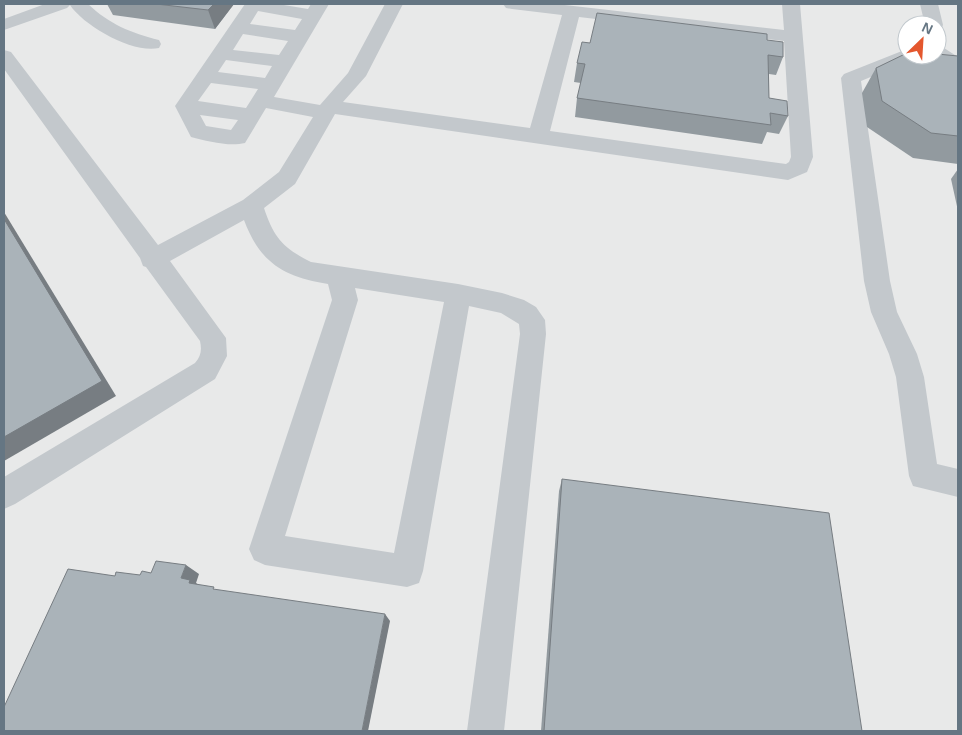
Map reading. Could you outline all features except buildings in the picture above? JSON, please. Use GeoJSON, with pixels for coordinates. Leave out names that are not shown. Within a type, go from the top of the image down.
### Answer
{"type":"FeatureCollection","features":[{"type":"Feature","properties":{"kind":"street"},"geometry":{"type":"LineString","coordinates":[[4,25],[61,4]]}},
{"type":"Feature","properties":{"kind":"street"},"geometry":{"type":"LineString","coordinates":[[78,4],[95,22],[108,30],[152,44]]}},
{"type":"Feature","properties":{"kind":"street"},"geometry":{"type":"LineString","coordinates":[[356,38],[374,4]]}},
{"type":"Feature","properties":{"kind":"street"},"geometry":{"type":"LineString","coordinates":[[152,259],[251,206],[287,178],[329,107],[356,76],[394,4]]}},
{"type":"Feature","properties":{"kind":"street"},"geometry":{"type":"LineString","coordinates":[[512,4],[794,37]]}},
{"type":"Feature","properties":{"kind":"street"},"geometry":{"type":"LineString","coordinates":[[261,100],[317,9],[253,5],[185,106],[261,100],[329,107],[781,173],[799,167],[802,157],[791,4]]}},
{"type":"Feature","properties":{"kind":"street"},"geometry":{"type":"LineString","coordinates":[[538,138],[572,11]]}},
{"type":"Feature","properties":{"kind":"street"},"geometry":{"type":"LineString","coordinates":[[238,28],[301,37]]}},
{"type":"Feature","properties":{"kind":"street"},"geometry":{"type":"LineString","coordinates":[[221,54],[285,62]]}},
{"type":"Feature","properties":{"kind":"street"},"geometry":{"type":"LineString","coordinates":[[4,56],[212,338],[216,347],[214,360],[205,371],[4,494]]}},
{"type":"Feature","properties":{"kind":"street"},"geometry":{"type":"LineString","coordinates":[[897,59],[851,78],[877,281],[884,312],[903,354],[910,377],[924,476],[958,483]]}},
{"type":"Feature","properties":{"kind":"street"},"geometry":{"type":"LineString","coordinates":[[329,107],[341,64]]}},
{"type":"Feature","properties":{"kind":"street"},"geometry":{"type":"LineString","coordinates":[[206,76],[261,100]]}},
{"type":"Feature","properties":{"kind":"street"},"geometry":{"type":"LineString","coordinates":[[251,206],[260,232],[268,246],[284,260],[306,271],[458,294],[507,304],[525,312],[532,320],[533,334],[486,731]]}},
{"type":"Feature","properties":{"kind":"street"},"geometry":{"type":"LineString","coordinates":[[339,277],[345,300],[265,549],[407,571],[458,294]]}},
{"type":"Feature","properties":{"kind":"shaded area"},"geometry":{"type":"Polygon","coordinates":[[[4,4],[958,4],[958,731],[4,731],[4,4]]]}}]}
